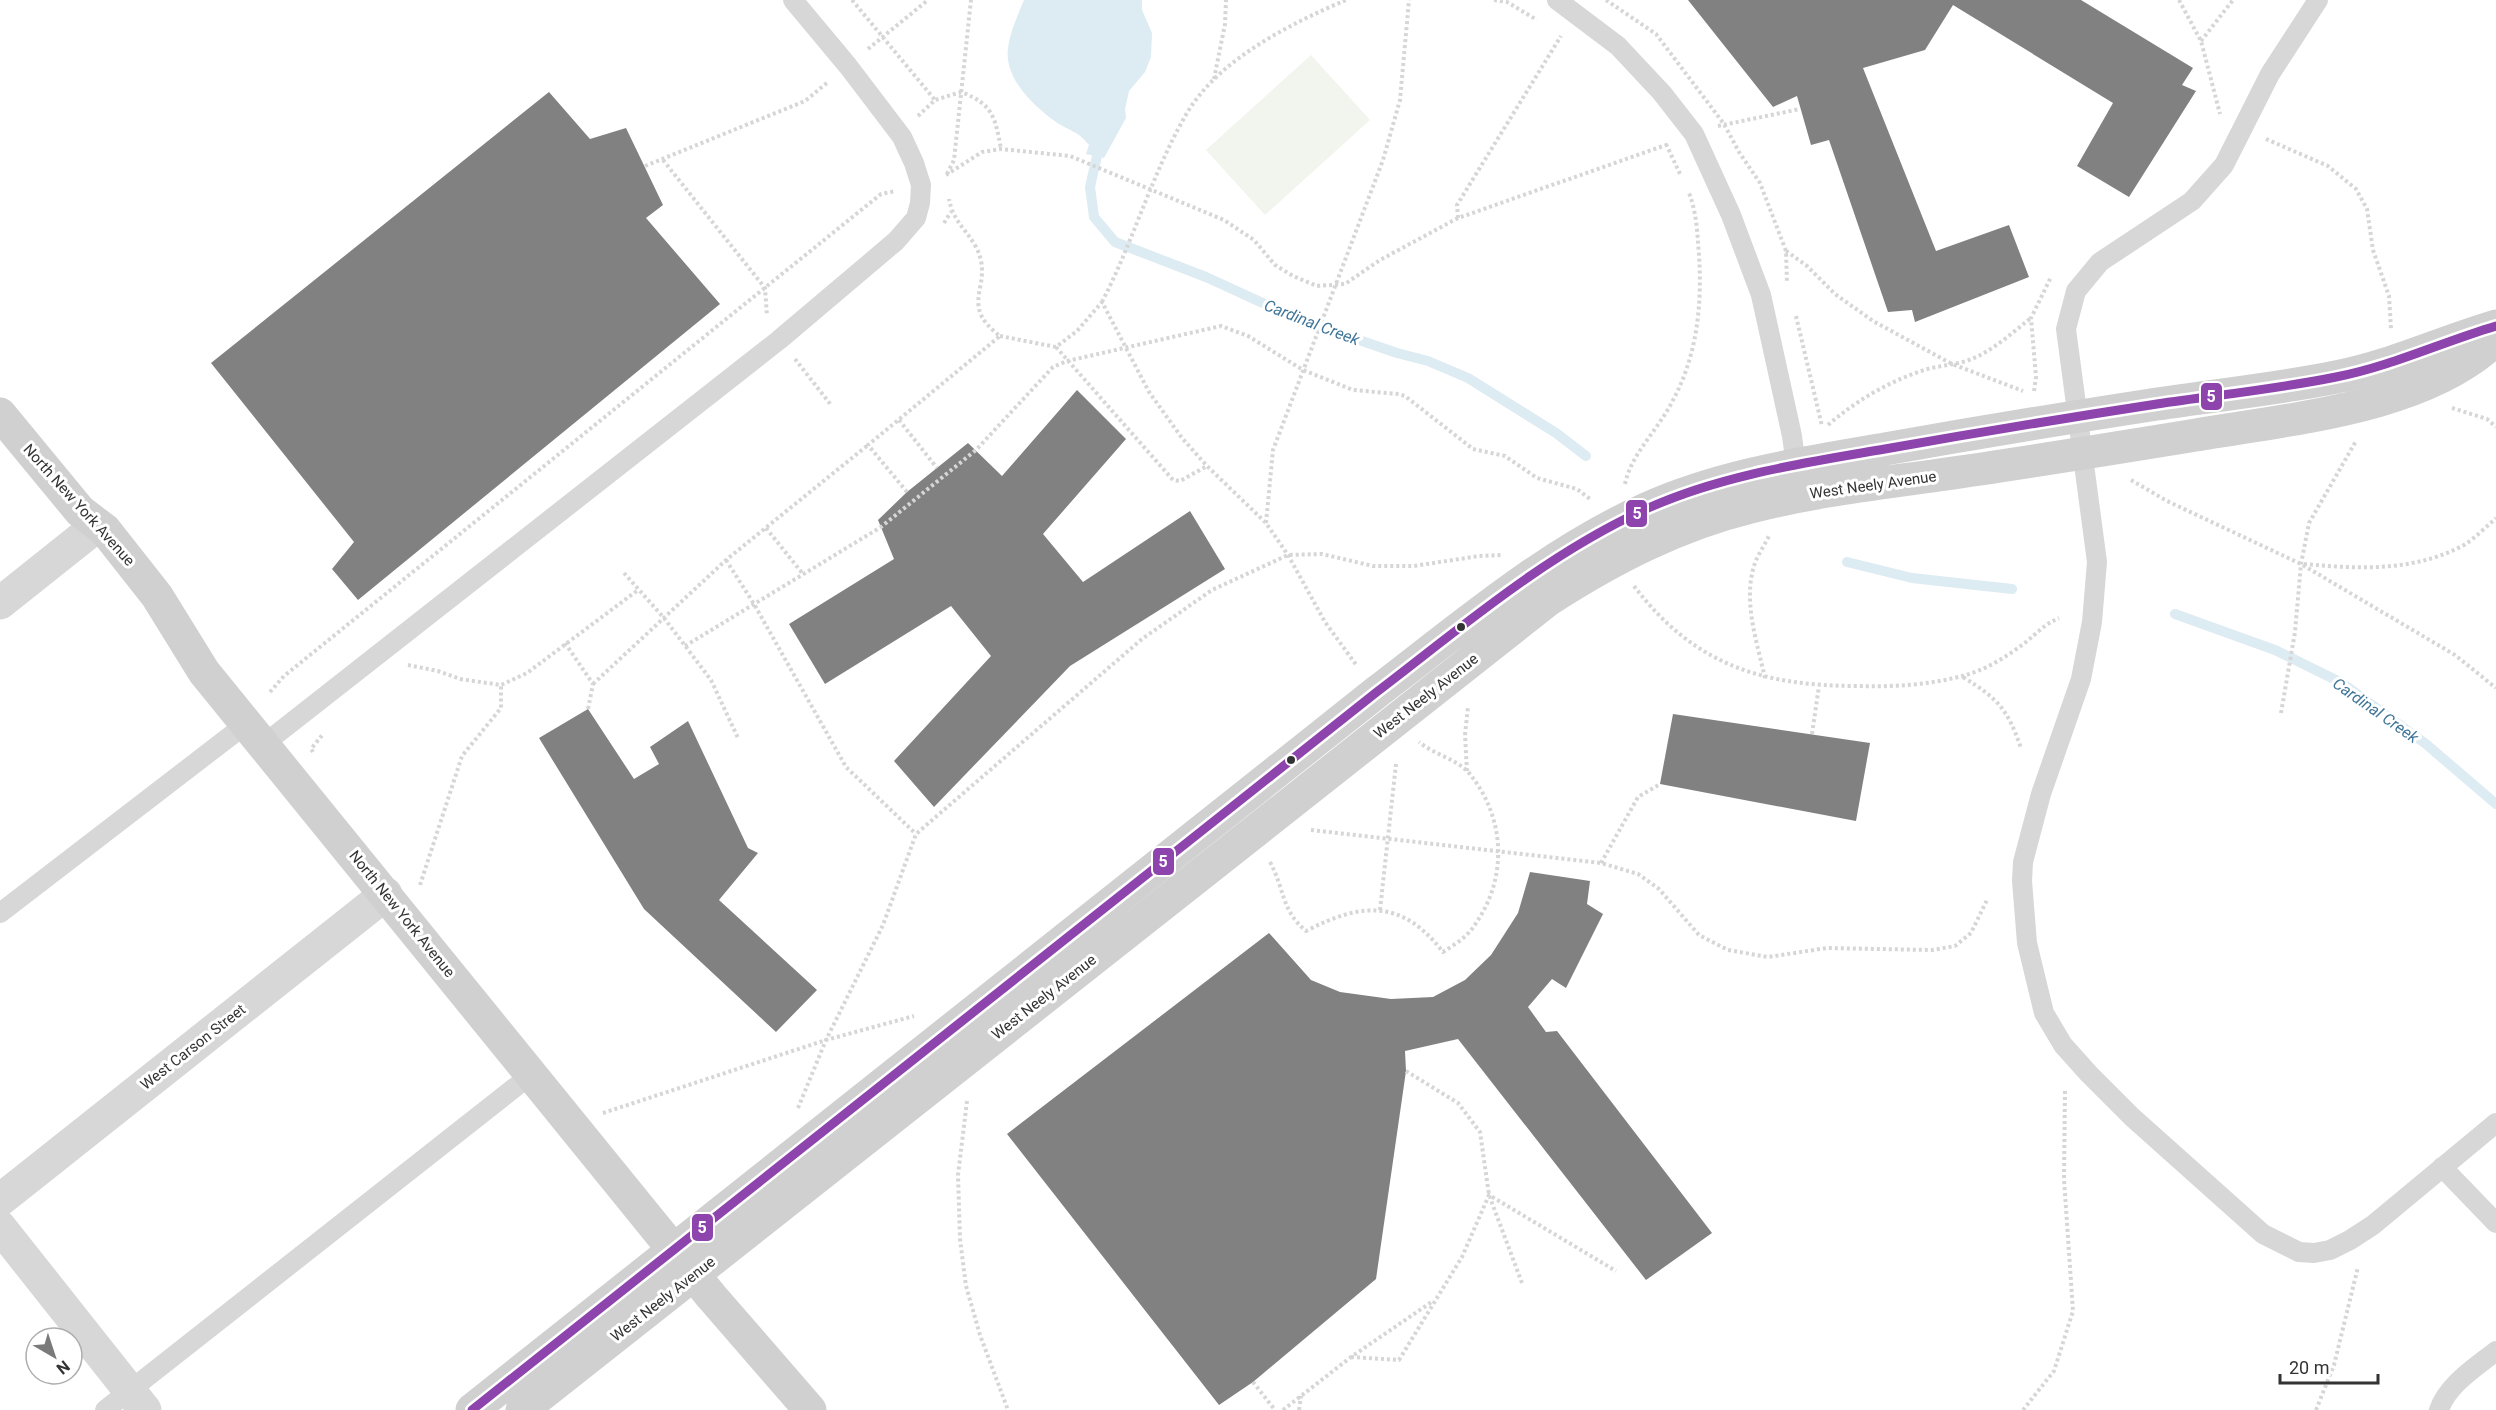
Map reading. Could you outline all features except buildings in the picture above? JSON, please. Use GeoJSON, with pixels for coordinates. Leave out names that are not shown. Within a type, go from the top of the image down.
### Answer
{"type":"FeatureCollection","features":[{"type":"Feature","properties":{"kind":"street","name":"West Neely Avenue"},"geometry":{"type":"LineString","coordinates":[[1797,480],[2077,416],[2336,377],[2399,361],[2496,326]]}},
{"type":"Feature","properties":{"kind":"street","name":"West Neely Avenue"},"geometry":{"type":"LineString","coordinates":[[522,1410],[684,1263],[1378,691],[1486,609],[1569,550],[1647,509],[1723,481],[1797,480],[2083,453],[2345,410],[2410,391],[2469,362],[2496,339]]}},
{"type":"Feature","properties":{"kind":"street","name":"North New York Avenue"},"geometry":{"type":"LineString","coordinates":[[0,414],[80,511],[105,530],[157,596],[204,672],[255,734],[399,885],[532,1074],[684,1263],[810,1410]]}},
{"type":"Feature","properties":{"kind":"street"},"geometry":{"type":"LineString","coordinates":[[0,603],[98,525]]}},
{"type":"Feature","properties":{"kind":"street","name":"West Carson Street"},"geometry":{"type":"LineString","coordinates":[[0,1200],[399,885]]}},
{"type":"Feature","properties":{"kind":"street"},"geometry":{"type":"LineString","coordinates":[[0,1227],[127,1404]]}},
{"type":"Feature","properties":{"kind":"street","name":"West Neely Avenue"},"geometry":{"type":"LineString","coordinates":[[472,1410],[684,1263]]}},
{"type":"Feature","properties":{"kind":"lane"},"geometry":{"type":"LineString","coordinates":[[0,913],[255,734],[779,340],[896,242],[916,218],[921,186],[918,174],[902,137],[848,66],[793,0]]}},
{"type":"Feature","properties":{"kind":"lane"},"geometry":{"type":"LineString","coordinates":[[1557,0],[1618,46],[1662,93],[1694,134],[1731,215],[1761,295],[1792,436],[1797,480]]}},
{"type":"Feature","properties":{"kind":"lane"},"geometry":{"type":"LineString","coordinates":[[2318,0],[2270,74],[2224,165],[2192,201],[2100,262],[2076,291],[2066,329],[2097,562],[2092,622],[2081,678],[2041,794],[2023,862],[2022,880],[2027,943],[2044,1013],[2063,1045],[2132,1117],[2263,1234],[2299,1252],[2314,1253],[2330,1250],[2373,1225],[2496,1123]]}},
{"type":"Feature","properties":{"kind":"lane"},"geometry":{"type":"LineString","coordinates":[[127,1404],[532,1074]]}},
{"type":"Feature","properties":{"kind":"lane"},"geometry":{"type":"LineString","coordinates":[[2442,1167],[2496,1223]]}},
{"type":"Feature","properties":{"kind":"lane"},"geometry":{"type":"LineString","coordinates":[[2439,1410],[2442,1401],[2454,1387],[2496,1351]]}},
{"type":"Feature","properties":{"kind":"path"},"geometry":{"type":"LineString","coordinates":[[852,0],[935,100]]}},
{"type":"Feature","properties":{"kind":"path"},"geometry":{"type":"LineString","coordinates":[[645,166],[805,101],[928,0]]}},
{"type":"Feature","properties":{"kind":"path"},"geometry":{"type":"LineString","coordinates":[[946,175],[954,160],[971,0]]}},
{"type":"Feature","properties":{"kind":"path"},"geometry":{"type":"LineString","coordinates":[[1213,81],[1225,24],[1226,0]]}},
{"type":"Feature","properties":{"kind":"path"},"geometry":{"type":"LineString","coordinates":[[1056,347],[1077,330],[1102,302],[1136,228],[1150,187],[1188,112],[1213,81],[1235,61],[1272,37],[1346,0]]}},
{"type":"Feature","properties":{"kind":"path"},"geometry":{"type":"LineString","coordinates":[[1266,523],[1273,450],[1383,160],[1400,100],[1409,0]]}},
{"type":"Feature","properties":{"kind":"path"},"geometry":{"type":"LineString","coordinates":[[1494,0],[1507,2],[1544,23]]}},
{"type":"Feature","properties":{"kind":"path"},"geometry":{"type":"LineString","coordinates":[[2201,41],[2233,0]]}},
{"type":"Feature","properties":{"kind":"path"},"geometry":{"type":"LineString","coordinates":[[1553,29],[1572,41]]}},
{"type":"Feature","properties":{"kind":"path"},"geometry":{"type":"LineString","coordinates":[[1458,218],[1457,205],[1562,34]]}},
{"type":"Feature","properties":{"kind":"path"},"geometry":{"type":"LineString","coordinates":[[917,122],[918,116],[935,100],[961,92],[979,98],[991,111],[1001,149]]}},
{"type":"Feature","properties":{"kind":"path"},"geometry":{"type":"LineString","coordinates":[[1714,127],[1800,109]]}},
{"type":"Feature","properties":{"kind":"path"},"geometry":{"type":"LineString","coordinates":[[2245,127],[2268,140],[2328,166],[2356,189],[2367,209],[2373,250],[2389,296],[2392,340]]}},
{"type":"Feature","properties":{"kind":"path"},"geometry":{"type":"LineString","coordinates":[[1624,488],[1628,469],[1655,432],[1673,401],[1689,363],[1698,321],[1701,275],[1697,227],[1691,197],[1660,136]]}},
{"type":"Feature","properties":{"kind":"path"},"geometry":{"type":"LineString","coordinates":[[2261,150],[2268,140]]}},
{"type":"Feature","properties":{"kind":"path"},"geometry":{"type":"LineString","coordinates":[[937,179],[982,152],[1001,149],[1070,156],[1150,187],[1224,220],[1254,240],[1275,265],[1317,286],[1345,284],[1380,260],[1458,218],[1674,142]]}},
{"type":"Feature","properties":{"kind":"path"},"geometry":{"type":"LineString","coordinates":[[663,160],[765,288],[767,325],[831,405]]}},
{"type":"Feature","properties":{"kind":"path"},"geometry":{"type":"LineString","coordinates":[[940,167],[946,175],[947,184]]}},
{"type":"Feature","properties":{"kind":"path"},"geometry":{"type":"LineString","coordinates":[[270,692],[284,676],[881,194],[900,190]]}},
{"type":"Feature","properties":{"kind":"path"},"geometry":{"type":"LineString","coordinates":[[948,193],[951,212],[977,248],[983,273],[978,312],[982,321],[1000,336],[1056,347],[1173,480],[1180,481],[1207,466]]}},
{"type":"Feature","properties":{"kind":"path"},"geometry":{"type":"LineString","coordinates":[[937,232],[951,212]]}},
{"type":"Feature","properties":{"kind":"path"},"geometry":{"type":"LineString","coordinates":[[1786,251],[1808,266],[1835,294],[1873,321],[1952,364],[2033,395]]}},
{"type":"Feature","properties":{"kind":"path"},"geometry":{"type":"LineString","coordinates":[[1102,302],[1149,392],[1182,438],[1207,466],[1266,523],[1288,555],[1325,622],[1364,674]]}},
{"type":"Feature","properties":{"kind":"path"},"geometry":{"type":"LineString","coordinates":[[1823,429],[1849,407],[1888,383],[1973,359],[1994,347],[2031,318]]}},
{"type":"Feature","properties":{"kind":"path"},"geometry":{"type":"LineString","coordinates":[[685,646],[881,527],[976,450],[1053,367],[1067,361],[1221,326],[1248,336],[1304,370],[1353,390],[1405,396],[1434,416],[1458,439],[1473,449],[1505,456],[1537,478],[1577,489],[1594,502]]}},
{"type":"Feature","properties":{"kind":"path"},"geometry":{"type":"LineString","coordinates":[[588,709],[593,684],[726,561],[1000,336]]}},
{"type":"Feature","properties":{"kind":"path"},"geometry":{"type":"LineString","coordinates":[[2446,406],[2487,419],[2496,427]]}},
{"type":"Feature","properties":{"kind":"path"},"geometry":{"type":"LineString","coordinates":[[899,420],[937,468]]}},
{"type":"Feature","properties":{"kind":"path"},"geometry":{"type":"LineString","coordinates":[[2281,713],[2295,632],[2301,564],[2309,523],[2361,434]]}},
{"type":"Feature","properties":{"kind":"path"},"geometry":{"type":"LineString","coordinates":[[868,445],[907,492]]}},
{"type":"Feature","properties":{"kind":"path"},"geometry":{"type":"LineString","coordinates":[[2123,475],[2167,501],[2301,564],[2455,655],[2496,688]]}},
{"type":"Feature","properties":{"kind":"path"},"geometry":{"type":"LineString","coordinates":[[2301,564],[2394,567],[2433,559],[2466,544],[2496,518]]}},
{"type":"Feature","properties":{"kind":"path"},"geometry":{"type":"LineString","coordinates":[[766,528],[803,574]]}},
{"type":"Feature","properties":{"kind":"path"},"geometry":{"type":"LineString","coordinates":[[1765,678],[1749,589],[1754,564],[1773,529]]}},
{"type":"Feature","properties":{"kind":"path"},"geometry":{"type":"LineString","coordinates":[[796,1111],[826,1040],[883,925],[916,834],[1142,639],[1212,590],[1288,555],[1322,554],[1373,566],[1414,566],[1479,555],[1506,555]]}},
{"type":"Feature","properties":{"kind":"path"},"geometry":{"type":"LineString","coordinates":[[726,561],[754,604],[846,767],[916,834]]}},
{"type":"Feature","properties":{"kind":"path"},"geometry":{"type":"LineString","coordinates":[[624,573],[664,618],[711,680],[738,738]]}},
{"type":"Feature","properties":{"kind":"path"},"geometry":{"type":"LineString","coordinates":[[1633,585],[1652,610],[1696,648],[1745,672],[1765,678],[1819,686],[1883,687],[1962,676],[2005,658],[2045,624],[2059,618]]}},
{"type":"Feature","properties":{"kind":"path"},"geometry":{"type":"LineString","coordinates":[[415,659],[407,665],[438,671],[460,679],[501,686],[527,673],[638,590]]}},
{"type":"Feature","properties":{"kind":"path"},"geometry":{"type":"LineString","coordinates":[[565,643],[593,684]]}},
{"type":"Feature","properties":{"kind":"path"},"geometry":{"type":"LineString","coordinates":[[1962,676],[2000,704],[2012,722],[2021,748]]}},
{"type":"Feature","properties":{"kind":"path"},"geometry":{"type":"LineString","coordinates":[[420,885],[462,756],[501,708],[501,686]]}},
{"type":"Feature","properties":{"kind":"path"},"geometry":{"type":"LineString","coordinates":[[1812,734],[1819,686]]}},
{"type":"Feature","properties":{"kind":"path"},"geometry":{"type":"LineString","coordinates":[[1467,771],[1465,735],[1468,703]]}},
{"type":"Feature","properties":{"kind":"path"},"geometry":{"type":"LineString","coordinates":[[315,758],[311,749],[327,729]]}},
{"type":"Feature","properties":{"kind":"path"},"geometry":{"type":"LineString","coordinates":[[1265,856],[1271,862],[1281,885],[1287,910],[1306,931],[1334,916],[1357,911],[1380,910],[1403,917],[1417,925],[1443,952],[1461,940],[1474,927],[1496,881],[1499,852],[1498,832],[1492,812],[1467,771],[1416,740]]}},
{"type":"Feature","properties":{"kind":"path"},"geometry":{"type":"LineString","coordinates":[[1380,910],[1396,757]]}},
{"type":"Feature","properties":{"kind":"path"},"geometry":{"type":"LineString","coordinates":[[1600,862],[1638,797],[1660,784]]}},
{"type":"Feature","properties":{"kind":"path"},"geometry":{"type":"LineString","coordinates":[[1306,829],[1600,862],[1638,874],[1659,889],[1699,935],[1728,950],[1768,957],[1827,948],[1932,950],[1955,946],[1971,933],[1988,900]]}},
{"type":"Feature","properties":{"kind":"path"},"geometry":{"type":"LineString","coordinates":[[399,885],[420,885]]}},
{"type":"Feature","properties":{"kind":"path"},"geometry":{"type":"LineString","coordinates":[[420,885],[427,895]]}},
{"type":"Feature","properties":{"kind":"path"},"geometry":{"type":"LineString","coordinates":[[603,1113],[826,1040],[918,1015]]}},
{"type":"Feature","properties":{"kind":"path"},"geometry":{"type":"LineString","coordinates":[[1406,1071],[1458,1103],[1480,1132],[1490,1195],[1522,1283]]}},
{"type":"Feature","properties":{"kind":"path"},"geometry":{"type":"LineString","coordinates":[[2023,1410],[2054,1371],[2073,1311],[2064,1179],[2065,1090]]}},
{"type":"Feature","properties":{"kind":"path"},"geometry":{"type":"LineString","coordinates":[[967,1097],[968,1105],[958,1176],[960,1239],[964,1274],[980,1335],[1008,1410]]}},
{"type":"Feature","properties":{"kind":"path"},"geometry":{"type":"LineString","coordinates":[[596,1104],[610,1122]]}},
{"type":"Feature","properties":{"kind":"path"},"geometry":{"type":"LineString","coordinates":[[1490,1195],[1616,1271]]}},
{"type":"Feature","properties":{"kind":"path"},"geometry":{"type":"LineString","coordinates":[[1351,1357],[1399,1360],[1462,1257],[1490,1195]]}},
{"type":"Feature","properties":{"kind":"path"},"geometry":{"type":"LineString","coordinates":[[2316,1410],[2334,1365],[2358,1267]]}},
{"type":"Feature","properties":{"kind":"path"},"geometry":{"type":"LineString","coordinates":[[1283,1410],[1351,1357],[1436,1299]]}},
{"type":"Feature","properties":{"kind":"path"},"geometry":{"type":"LineString","coordinates":[[1252,1382],[1275,1410]]}},
{"type":"Feature","properties":{"kind":"path"},"geometry":{"type":"LineString","coordinates":[[1299,1410],[1301,1396]]}},
{"type":"Feature","properties":{"kind":"shaded area"},"geometry":{"type":"Polygon","coordinates":[[[1024,0],[1142,0],[1142,10],[1152,33],[1151,57],[1145,72],[1129,91],[1125,109],[1126,118],[1104,158],[1086,154],[1089,145],[1085,140],[1039,108],[1022,91],[1016,81],[1008,59],[1008,48],[1012,29],[1024,0]]]}},
{"type":"Feature","properties":{"kind":"shaded area"},"geometry":{"type":"Polygon","coordinates":[[[1311,55],[1370,120],[1265,215],[1206,150],[1311,55]]]}},
{"type":"Feature","properties":{"kind":"waterway","name":"Cardinal Creek"},"geometry":{"type":"LineString","coordinates":[[1097,156],[1090,187],[1094,217],[1115,242],[1206,277],[1298,319],[1397,353],[1428,361],[1468,378],[1556,433],[1586,456]]}},
{"type":"Feature","properties":{"kind":"waterway","name":"Cardinal Creek"},"geometry":{"type":"LineString","coordinates":[[1847,562],[1912,578],[2012,589]]}},
{"type":"Feature","properties":{"kind":"waterway","name":"Cardinal Creek"},"geometry":{"type":"LineString","coordinates":[[2175,614],[2275,650],[2342,683],[2426,744],[2496,804]]}},
{"type":"Feature","properties":{"kind":"transit line","name":"5"},"geometry":{"type":"LineString","coordinates":[[472,1410],[1442,641],[1540,569],[1610,527],[1674,497],[1763,472],[2021,426],[2336,377],[2377,367],[2496,326]]}}]}
